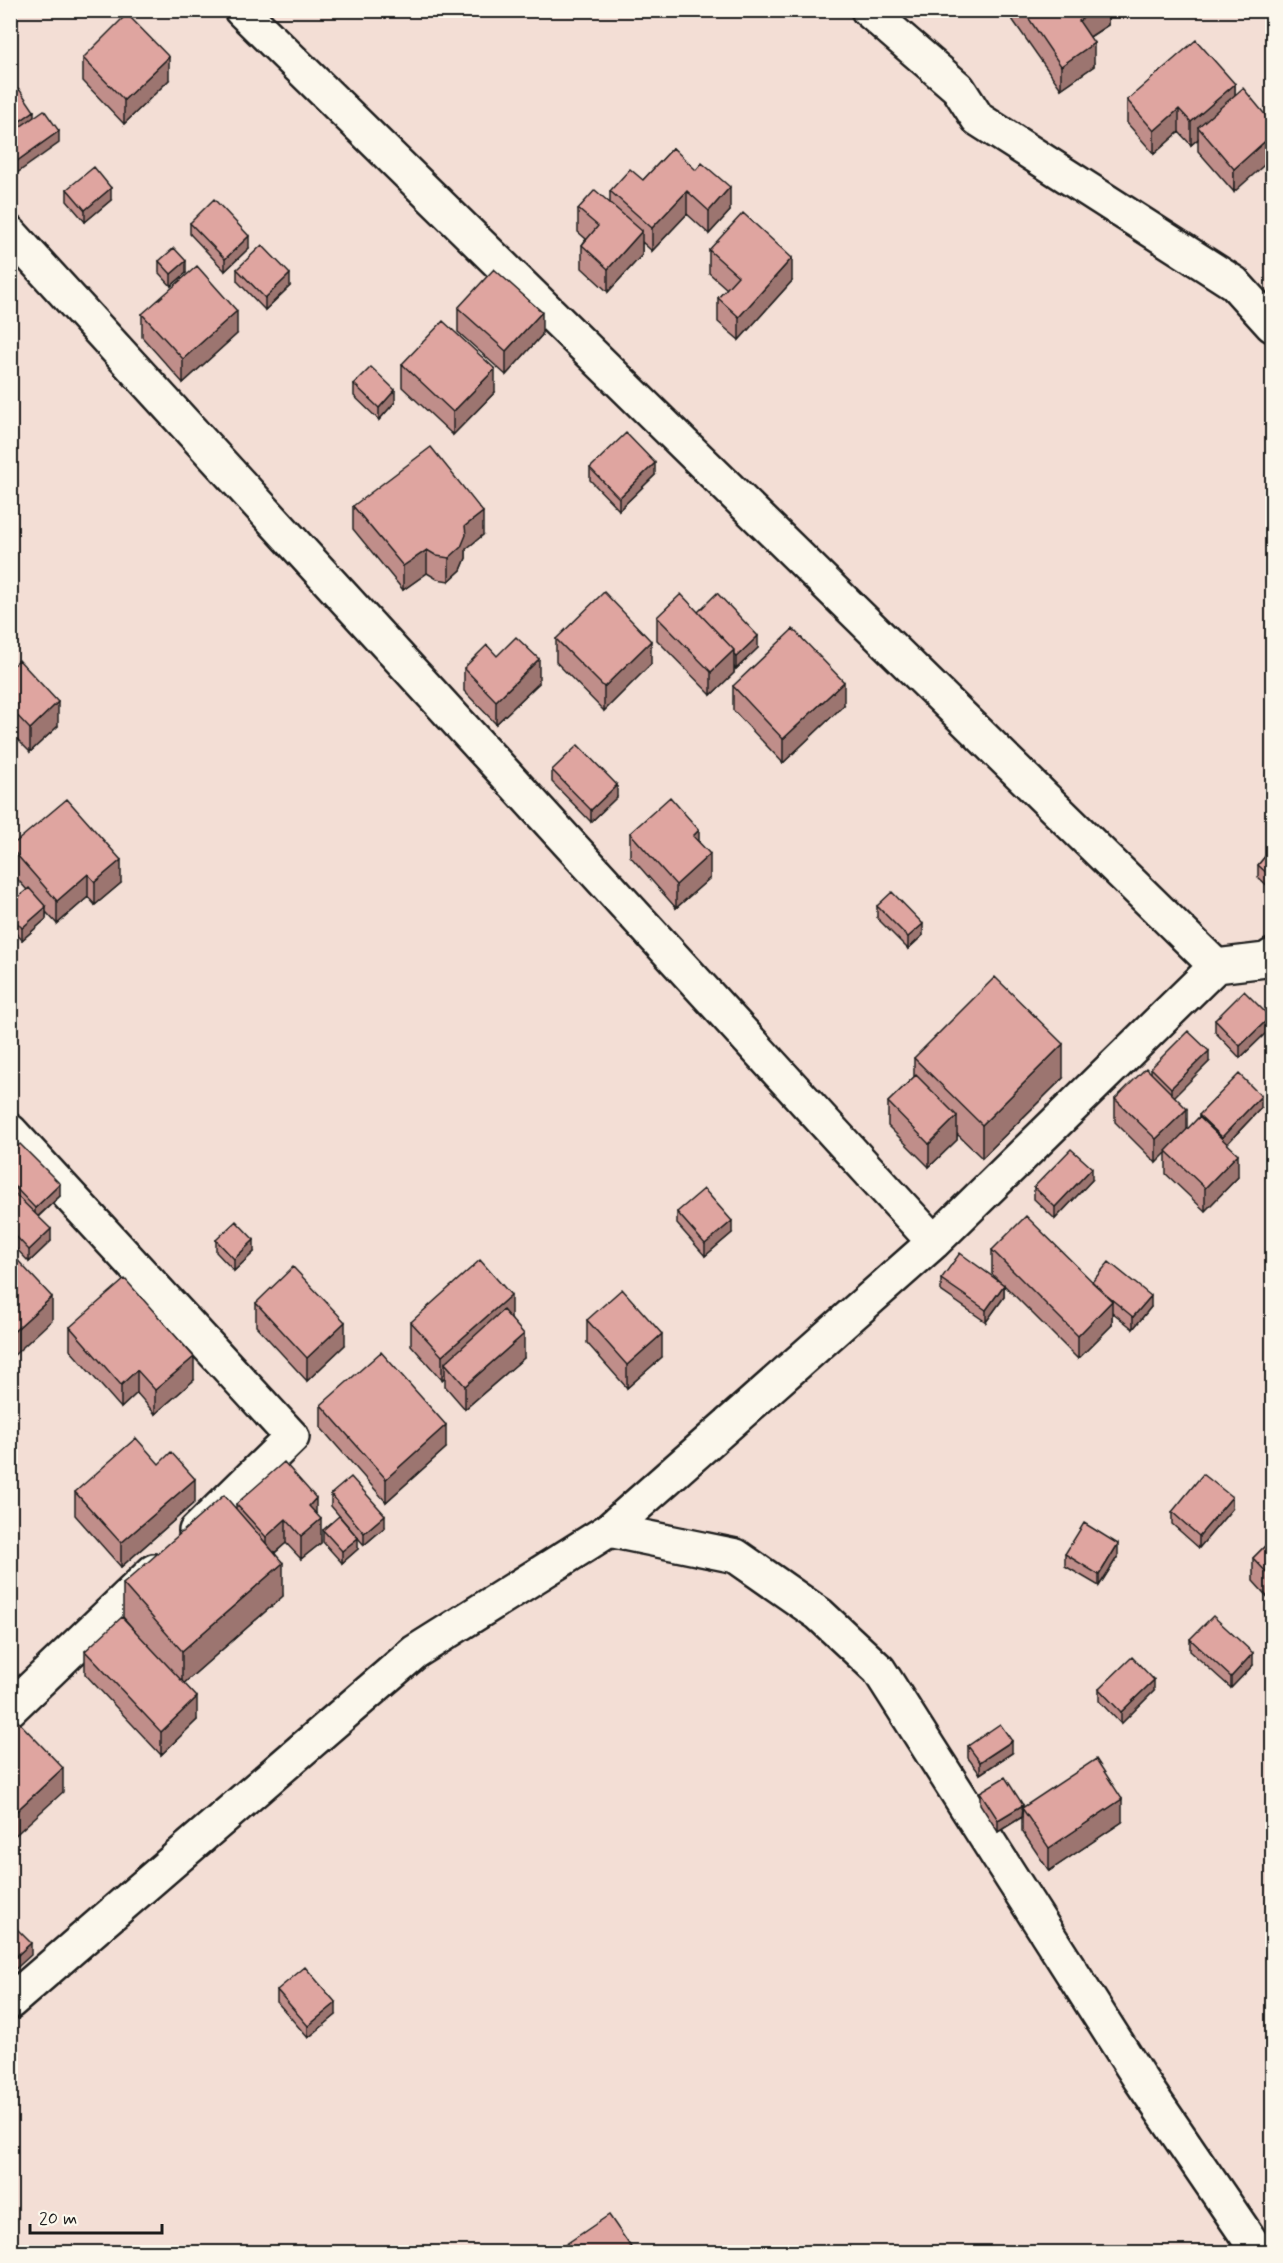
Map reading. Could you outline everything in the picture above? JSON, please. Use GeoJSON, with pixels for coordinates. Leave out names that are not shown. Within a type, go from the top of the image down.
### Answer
{"type":"FeatureCollection","features":[{"type":"Feature","properties":{"kind":"street"},"geometry":{"type":"LineString","coordinates":[[241,10],[1216,966]]}},
{"type":"Feature","properties":{"kind":"street"},"geometry":{"type":"LineString","coordinates":[[868,10],[958,88],[978,119],[1234,283],[1272,325]]}},
{"type":"Feature","properties":{"kind":"street"},"geometry":{"type":"LineString","coordinates":[[10,233],[934,1242]]}},
{"type":"Feature","properties":{"kind":"street"},"geometry":{"type":"LineString","coordinates":[[10,2002],[415,1652],[609,1530],[934,1242],[1216,966],[1270,961]]}},
{"type":"Feature","properties":{"kind":"street"},"geometry":{"type":"LineString","coordinates":[[10,1131],[292,1437],[10,1709]]}},
{"type":"Feature","properties":{"kind":"street"},"geometry":{"type":"LineString","coordinates":[[609,1530],[736,1556],[819,1614],[879,1670],[1134,2069],[1258,2253]]}},
{"type":"Feature","properties":{"kind":"building"},"geometry":{"type":"Polygon","coordinates":[[[1023,10],[1094,10],[1079,21],[1094,43],[1061,66],[1023,10]]]}},
{"type":"Feature","properties":{"kind":"building"},"geometry":{"type":"Polygon","coordinates":[[[127,14],[169,57],[124,100],[83,58],[127,14]]]}},
{"type":"Feature","properties":{"kind":"building"},"geometry":{"type":"Polygon","coordinates":[[[1196,40],[1235,84],[1191,122],[1179,109],[1154,131],[1127,100],[1196,40]]]}},
{"type":"Feature","properties":{"kind":"building"},"geometry":{"type":"Polygon","coordinates":[[[1243,88],[1272,123],[1272,135],[1234,169],[1198,127],[1243,88]]]}},
{"type":"Feature","properties":{"kind":"building"},"geometry":{"type":"Polygon","coordinates":[[[19,89],[34,111],[10,128],[10,96],[19,89]]]}},
{"type":"Feature","properties":{"kind":"building"},"geometry":{"type":"Polygon","coordinates":[[[44,110],[59,131],[10,166],[10,134],[44,110]]]}},
{"type":"Feature","properties":{"kind":"building"},"geometry":{"type":"Polygon","coordinates":[[[673,148],[696,170],[702,163],[730,187],[709,211],[687,191],[652,228],[610,191],[630,169],[643,180],[673,148]]]}},
{"type":"Feature","properties":{"kind":"building"},"geometry":{"type":"Polygon","coordinates":[[[94,167],[111,188],[85,210],[67,189],[94,167]]]}},
{"type":"Feature","properties":{"kind":"building"},"geometry":{"type":"Polygon","coordinates":[[[595,190],[642,231],[608,269],[582,245],[598,226],[578,209],[595,190]]]}},
{"type":"Feature","properties":{"kind":"building"},"geometry":{"type":"Polygon","coordinates":[[[214,199],[249,236],[225,259],[190,223],[214,199]]]}},
{"type":"Feature","properties":{"kind":"building"},"geometry":{"type":"Polygon","coordinates":[[[743,213],[792,258],[739,317],[718,298],[738,276],[709,250],[743,213]]]}},
{"type":"Feature","properties":{"kind":"building"},"geometry":{"type":"Polygon","coordinates":[[[262,245],[290,274],[265,298],[237,269],[262,245]]]}},
{"type":"Feature","properties":{"kind":"building"},"geometry":{"type":"Polygon","coordinates":[[[174,248],[186,261],[171,274],[159,261],[174,248]]]}},
{"type":"Feature","properties":{"kind":"building"},"geometry":{"type":"Polygon","coordinates":[[[197,266],[237,311],[183,359],[142,314],[197,266]]]}},
{"type":"Feature","properties":{"kind":"building"},"geometry":{"type":"Polygon","coordinates":[[[494,269],[542,312],[506,351],[458,308],[494,269]]]}},
{"type":"Feature","properties":{"kind":"building"},"geometry":{"type":"Polygon","coordinates":[[[443,321],[495,369],[453,412],[402,364],[443,321]]]}},
{"type":"Feature","properties":{"kind":"building"},"geometry":{"type":"Polygon","coordinates":[[[371,367],[395,390],[379,408],[354,384],[371,367]]]}},
{"type":"Feature","properties":{"kind":"building"},"geometry":{"type":"Polygon","coordinates":[[[626,433],[655,463],[619,498],[590,468],[626,433]]]}},
{"type":"Feature","properties":{"kind":"building"},"geometry":{"type":"Polygon","coordinates":[[[431,447],[483,512],[465,526],[466,535],[461,547],[449,558],[437,556],[427,550],[403,566],[353,506],[431,447]]]}},
{"type":"Feature","properties":{"kind":"building"},"geometry":{"type":"Polygon","coordinates":[[[604,592],[651,641],[604,687],[556,639],[604,592]]]}},
{"type":"Feature","properties":{"kind":"building"},"geometry":{"type":"Polygon","coordinates":[[[717,593],[758,636],[736,657],[734,650],[698,612],[717,593]]]}},
{"type":"Feature","properties":{"kind":"building"},"geometry":{"type":"Polygon","coordinates":[[[681,594],[734,650],[711,672],[657,617],[681,594]]]}},
{"type":"Feature","properties":{"kind":"building"},"geometry":{"type":"Polygon","coordinates":[[[793,629],[844,682],[783,739],[733,686],[793,629]]]}},
{"type":"Feature","properties":{"kind":"building"},"geometry":{"type":"Polygon","coordinates":[[[516,637],[539,659],[496,701],[464,668],[487,645],[497,656],[516,637]]]}},
{"type":"Feature","properties":{"kind":"building"},"geometry":{"type":"Polygon","coordinates":[[[19,660],[58,702],[30,729],[10,708],[10,668],[19,660]]]}},
{"type":"Feature","properties":{"kind":"building"},"geometry":{"type":"Polygon","coordinates":[[[578,745],[617,785],[591,810],[552,770],[578,745]]]}},
{"type":"Feature","properties":{"kind":"building"},"geometry":{"type":"Polygon","coordinates":[[[670,797],[699,830],[693,836],[710,854],[676,885],[630,833],[670,797]]]}},
{"type":"Feature","properties":{"kind":"building"},"geometry":{"type":"Polygon","coordinates":[[[67,799],[121,860],[95,882],[88,874],[57,901],[10,847],[67,799]]]}},
{"type":"Feature","properties":{"kind":"building"},"geometry":{"type":"Polygon","coordinates":[[[1272,848],[1272,878],[1258,865],[1272,848]]]}},
{"type":"Feature","properties":{"kind":"building"},"geometry":{"type":"Polygon","coordinates":[[[29,888],[46,907],[22,928],[10,915],[10,904],[29,888]]]}},
{"type":"Feature","properties":{"kind":"building"},"geometry":{"type":"Polygon","coordinates":[[[892,892],[923,924],[908,937],[877,906],[892,892]]]}},
{"type":"Feature","properties":{"kind":"building"},"geometry":{"type":"Polygon","coordinates":[[[10,944],[16,950],[10,955],[10,944]]]}},
{"type":"Feature","properties":{"kind":"building"},"geometry":{"type":"Polygon","coordinates":[[[995,977],[1063,1044],[982,1125],[914,1058],[995,977]]]}},
{"type":"Feature","properties":{"kind":"building"},"geometry":{"type":"Polygon","coordinates":[[[1244,991],[1270,1017],[1240,1046],[1215,1020],[1244,991]]]}},
{"type":"Feature","properties":{"kind":"building"},"geometry":{"type":"Polygon","coordinates":[[[1188,1031],[1209,1051],[1171,1088],[1151,1068],[1188,1031]]]}},
{"type":"Feature","properties":{"kind":"building"},"geometry":{"type":"Polygon","coordinates":[[[1146,1068],[1187,1109],[1156,1139],[1115,1099],[1146,1068]]]}},
{"type":"Feature","properties":{"kind":"building"},"geometry":{"type":"Polygon","coordinates":[[[1239,1074],[1261,1096],[1222,1137],[1199,1115],[1239,1074]]]}},
{"type":"Feature","properties":{"kind":"building"},"geometry":{"type":"Polygon","coordinates":[[[916,1075],[957,1116],[929,1144],[888,1102],[916,1075]]]}},
{"type":"Feature","properties":{"kind":"building"},"geometry":{"type":"Polygon","coordinates":[[[1199,1117],[1238,1154],[1205,1188],[1166,1151],[1199,1117]]]}},
{"type":"Feature","properties":{"kind":"building"},"geometry":{"type":"Polygon","coordinates":[[[20,1144],[60,1184],[35,1208],[10,1182],[10,1153],[20,1144]]]}},
{"type":"Feature","properties":{"kind":"building"},"geometry":{"type":"Polygon","coordinates":[[[1071,1149],[1092,1168],[1055,1207],[1034,1187],[1071,1149]]]}},
{"type":"Feature","properties":{"kind":"building"},"geometry":{"type":"Polygon","coordinates":[[[10,1189],[51,1229],[29,1250],[10,1230],[10,1189]]]}},
{"type":"Feature","properties":{"kind":"building"},"geometry":{"type":"Polygon","coordinates":[[[704,1189],[732,1221],[705,1244],[677,1212],[704,1189]]]}},
{"type":"Feature","properties":{"kind":"building"},"geometry":{"type":"Polygon","coordinates":[[[1026,1216],[1112,1301],[1078,1336],[992,1250],[1026,1216]]]}},
{"type":"Feature","properties":{"kind":"building"},"geometry":{"type":"Polygon","coordinates":[[[236,1221],[254,1240],[234,1259],[216,1240],[236,1221]]]}},
{"type":"Feature","properties":{"kind":"building"},"geometry":{"type":"Polygon","coordinates":[[[10,1252],[52,1297],[10,1335],[10,1252]]]}},
{"type":"Feature","properties":{"kind":"building"},"geometry":{"type":"Polygon","coordinates":[[[960,1253],[1004,1285],[986,1310],[941,1279],[960,1253]]]}},
{"type":"Feature","properties":{"kind":"building"},"geometry":{"type":"Polygon","coordinates":[[[480,1260],[511,1295],[442,1356],[411,1322],[480,1260]]]}},
{"type":"Feature","properties":{"kind":"building"},"geometry":{"type":"Polygon","coordinates":[[[1109,1262],[1151,1296],[1133,1317],[1092,1282],[1109,1262]]]}},
{"type":"Feature","properties":{"kind":"building"},"geometry":{"type":"Polygon","coordinates":[[[293,1267],[345,1322],[307,1358],[256,1303],[293,1267]]]}},
{"type":"Feature","properties":{"kind":"building"},"geometry":{"type":"Polygon","coordinates":[[[125,1279],[194,1357],[155,1390],[137,1370],[121,1385],[70,1327],[125,1279]]]}},
{"type":"Feature","properties":{"kind":"building"},"geometry":{"type":"Polygon","coordinates":[[[622,1289],[662,1334],[627,1365],[587,1320],[622,1289]]]}},
{"type":"Feature","properties":{"kind":"building"},"geometry":{"type":"Polygon","coordinates":[[[503,1310],[524,1334],[465,1386],[445,1363],[503,1310]]]}},
{"type":"Feature","properties":{"kind":"building"},"geometry":{"type":"Polygon","coordinates":[[[381,1352],[446,1425],[386,1479],[321,1405],[381,1352]]]}},
{"type":"Feature","properties":{"kind":"building"},"geometry":{"type":"Polygon","coordinates":[[[136,1438],[159,1464],[171,1452],[195,1479],[121,1543],[75,1492],[136,1438]]]}},
{"type":"Feature","properties":{"kind":"building"},"geometry":{"type":"Polygon","coordinates":[[[284,1462],[316,1498],[309,1506],[321,1519],[301,1536],[286,1519],[266,1537],[236,1504],[284,1462]]]}},
{"type":"Feature","properties":{"kind":"building"},"geometry":{"type":"Polygon","coordinates":[[[1203,1474],[1232,1497],[1199,1536],[1172,1512],[1203,1474]]]}},
{"type":"Feature","properties":{"kind":"building"},"geometry":{"type":"Polygon","coordinates":[[[351,1477],[385,1515],[364,1533],[331,1494],[351,1477]]]}},
{"type":"Feature","properties":{"kind":"building"},"geometry":{"type":"Polygon","coordinates":[[[224,1495],[283,1563],[182,1651],[123,1584],[224,1495]]]}},
{"type":"Feature","properties":{"kind":"building"},"geometry":{"type":"Polygon","coordinates":[[[339,1516],[358,1538],[342,1551],[323,1530],[339,1516]]]}},
{"type":"Feature","properties":{"kind":"building"},"geometry":{"type":"Polygon","coordinates":[[[1084,1523],[1118,1544],[1099,1575],[1065,1554],[1084,1523]]]}},
{"type":"Feature","properties":{"kind":"building"},"geometry":{"type":"Polygon","coordinates":[[[1272,1539],[1272,1578],[1253,1558],[1272,1539]]]}},
{"type":"Feature","properties":{"kind":"building"},"geometry":{"type":"Polygon","coordinates":[[[1213,1616],[1253,1653],[1231,1677],[1190,1639],[1213,1616]]]}},
{"type":"Feature","properties":{"kind":"building"},"geometry":{"type":"Polygon","coordinates":[[[122,1617],[197,1697],[161,1732],[85,1651],[122,1617]]]}},
{"type":"Feature","properties":{"kind":"building"},"geometry":{"type":"Polygon","coordinates":[[[1132,1657],[1154,1680],[1121,1712],[1099,1689],[1132,1657]]]}},
{"type":"Feature","properties":{"kind":"building"},"geometry":{"type":"Polygon","coordinates":[[[10,1713],[63,1768],[10,1817],[10,1713]]]}},
{"type":"Feature","properties":{"kind":"building"},"geometry":{"type":"Polygon","coordinates":[[[1000,1724],[1012,1741],[980,1762],[968,1746],[1000,1724]]]}},
{"type":"Feature","properties":{"kind":"building"},"geometry":{"type":"Polygon","coordinates":[[[1096,1759],[1122,1799],[1049,1848],[1022,1808],[1096,1759]]]}},
{"type":"Feature","properties":{"kind":"building"},"geometry":{"type":"Polygon","coordinates":[[[1005,1777],[1023,1805],[998,1820],[980,1792],[1005,1777]]]}},
{"type":"Feature","properties":{"kind":"building"},"geometry":{"type":"Polygon","coordinates":[[[10,1922],[31,1943],[10,1962],[10,1922]]]}},
{"type":"Feature","properties":{"kind":"building"},"geometry":{"type":"Polygon","coordinates":[[[305,1967],[336,2003],[308,2026],[277,1990],[305,1967]]]}},
{"type":"Feature","properties":{"kind":"building"},"geometry":{"type":"Polygon","coordinates":[[[609,2215],[635,2253],[557,2253],[556,2251],[609,2215]]]}}]}
